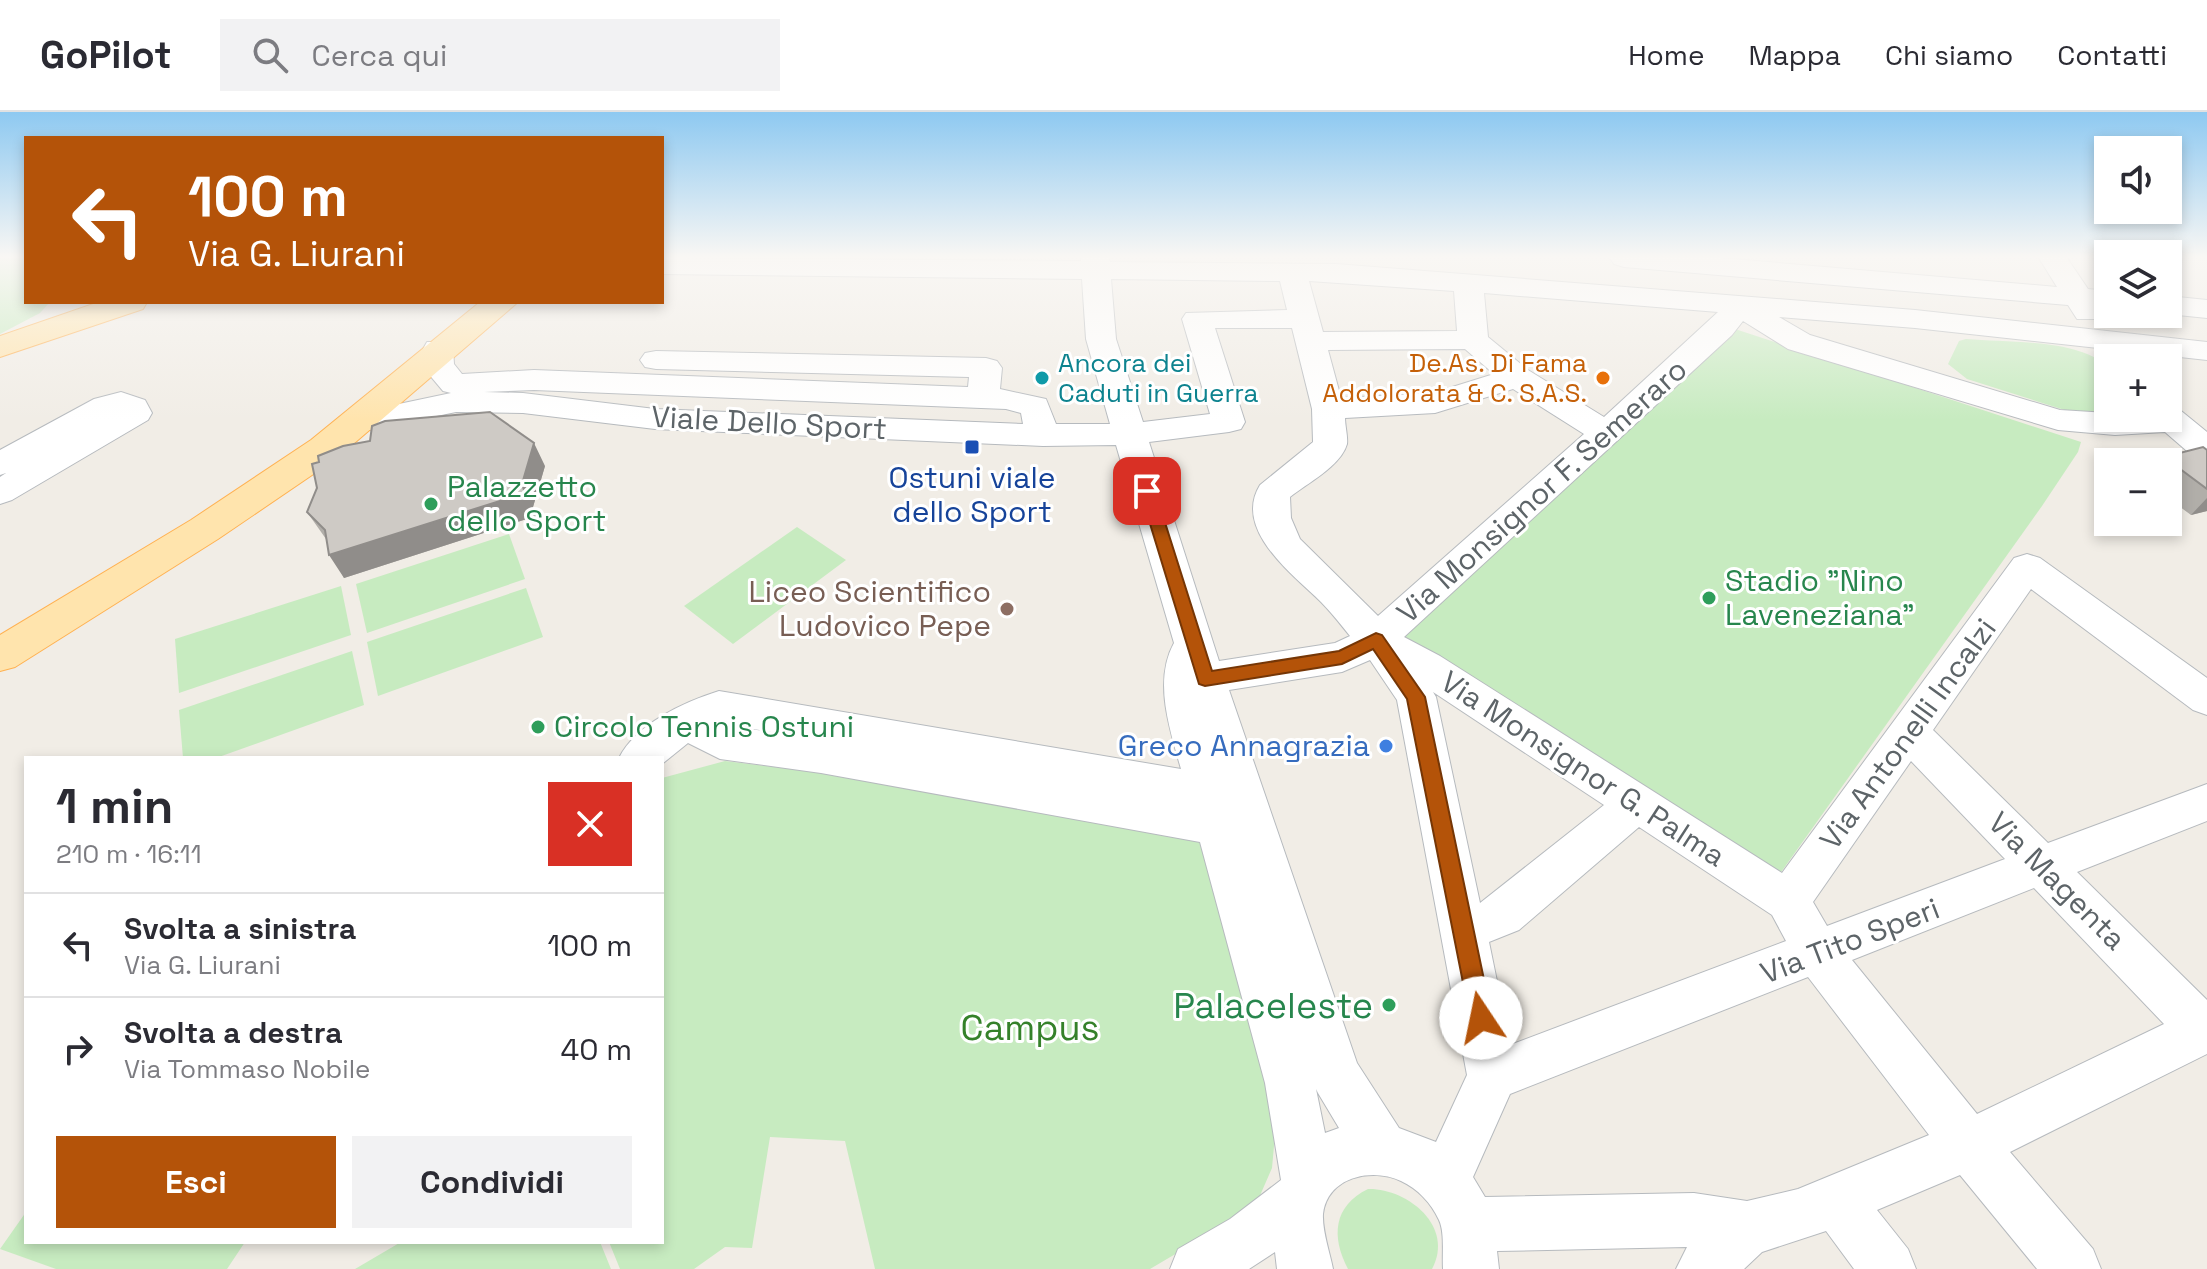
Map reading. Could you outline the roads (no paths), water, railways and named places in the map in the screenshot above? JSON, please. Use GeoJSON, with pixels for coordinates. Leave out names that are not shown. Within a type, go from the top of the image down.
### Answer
{"type":"FeatureCollection","features":[{"type":"Feature","properties":{"kind":"main road"},"geometry":{"type":"LineString","coordinates":[[0,345],[48,312]]}},
{"type":"Feature","properties":{"kind":"main road"},"geometry":{"type":"LineString","coordinates":[[0,345],[101,312]]}},
{"type":"Feature","properties":{"kind":"main road"},"geometry":{"type":"LineString","coordinates":[[0,629],[278,457],[382,374],[440,312]]}},
{"type":"Feature","properties":{"kind":"main road"},"geometry":{"type":"LineString","coordinates":[[0,655],[125,579],[326,448],[464,326],[486,312]]}},
{"type":"Feature","properties":{"kind":"street"},"geometry":{"type":"LineString","coordinates":[[1099,312],[1101,339],[1191,635],[1336,1076],[1380,1146]]}},
{"type":"Feature","properties":{"kind":"street","name":"Via Monsignor G. Palma"},"geometry":{"type":"LineString","coordinates":[[1302,312],[1328,409],[1330,444],[1318,458],[1272,493],[1273,518],[1284,545],[1301,565],[1334,592],[1376,640],[1416,697],[1492,1076]]}},
{"type":"Feature","properties":{"kind":"street"},"geometry":{"type":"LineString","coordinates":[[1471,312],[1473,340]]}},
{"type":"Feature","properties":{"kind":"street","name":"Via Monsignor F. Semeraro"},"geometry":{"type":"LineString","coordinates":[[1205,679],[1342,657],[1376,640],[1721,329],[1734,312]]}},
{"type":"Feature","properties":{"kind":"street"},"geometry":{"type":"LineString","coordinates":[[1749,312],[1799,342],[2058,420],[2094,423]]}},
{"type":"Feature","properties":{"kind":"street"},"geometry":{"type":"LineString","coordinates":[[1820,312],[1915,319],[2094,346]]}},
{"type":"Feature","properties":{"kind":"street"},"geometry":{"type":"LineString","coordinates":[[1912,312],[1923,377]]}},
{"type":"Feature","properties":{"kind":"street"},"geometry":{"type":"LineString","coordinates":[[2087,312],[2110,344]]}},
{"type":"Feature","properties":{"kind":"street","name":"Viale Dello Sport"},"geometry":{"type":"LineString","coordinates":[[438,349],[438,366],[454,384],[655,419],[1043,435],[1130,434],[1229,422],[1197,319],[1307,330]]}},
{"type":"Feature","properties":{"kind":"street"},"geometry":{"type":"LineString","coordinates":[[1307,330],[1473,340],[1517,377],[1605,432]]}},
{"type":"Feature","properties":{"kind":"street"},"geometry":{"type":"LineString","coordinates":[[2182,350],[2207,351]]}},
{"type":"Feature","properties":{"kind":"street"},"geometry":{"type":"LineString","coordinates":[[1328,409],[1435,403],[1517,377]]}},
{"type":"Feature","properties":{"kind":"street","name":"Viale Dello Sport"},"geometry":{"type":"LineString","coordinates":[[354,423],[504,392],[983,398],[1006,399],[1035,406],[1043,435]]}},
{"type":"Feature","properties":{"kind":"street"},"geometry":{"type":"LineString","coordinates":[[0,464],[105,406],[121,402],[134,407],[136,413],[126,421],[0,492]]}},
{"type":"Feature","properties":{"kind":"street"},"geometry":{"type":"LineString","coordinates":[[2182,429],[2207,450]]}},
{"type":"Feature","properties":{"kind":"street","name":"Via Antonelli Incalzi"},"geometry":{"type":"LineString","coordinates":[[1788,901],[2027,567],[2207,699]]}},
{"type":"Feature","properties":{"kind":"street"},"geometry":{"type":"LineString","coordinates":[[1191,635],[1184,706],[1290,1083],[1303,1190],[1295,1222],[1305,1269]]}},
{"type":"Feature","properties":{"kind":"street","name":"Via Monsignor G. Palma"},"geometry":{"type":"LineString","coordinates":[[1376,640],[1426,667],[1788,901]]}},
{"type":"Feature","properties":{"kind":"street"},"geometry":{"type":"LineString","coordinates":[[643,756],[686,722],[720,742],[1212,809]]}},
{"type":"Feature","properties":{"kind":"street","name":"Via Magenta"},"geometry":{"type":"LineString","coordinates":[[1910,733],[2205,1029]]}},
{"type":"Feature","properties":{"kind":"street","name":"Via Tito Speri"},"geometry":{"type":"LineString","coordinates":[[1492,1076],[2207,802]]}},
{"type":"Feature","properties":{"kind":"street"},"geometry":{"type":"LineString","coordinates":[[1464,931],[1503,915],[1636,804]]}},
{"type":"Feature","properties":{"kind":"street"},"geometry":{"type":"LineString","coordinates":[[1788,901],[1818,953],[1969,1145],[2073,1269]]}},
{"type":"Feature","properties":{"kind":"street"},"geometry":{"type":"LineString","coordinates":[[1462,1225],[1694,1220],[1747,1228],[1798,1216],[1834,1198],[1969,1145],[2205,1029]]}},
{"type":"Feature","properties":{"kind":"street"},"geometry":{"type":"LineString","coordinates":[[1462,1225],[1492,1076]]}},
{"type":"Feature","properties":{"kind":"street"},"geometry":{"type":"LineString","coordinates":[[1198,1269],[1249,1238],[1303,1190],[1321,1164],[1339,1153],[1359,1147],[1380,1146],[1404,1152],[1426,1164],[1462,1225]]}},
{"type":"Feature","properties":{"kind":"street"},"geometry":{"type":"LineString","coordinates":[[1834,1198],[1888,1269]]}},
{"type":"Feature","properties":{"kind":"street"},"geometry":{"type":"LineString","coordinates":[[1706,1268],[1747,1228]]}},
{"type":"Feature","properties":{"kind":"place","name":"Ancora dei Caduti in Guerra"},"geometry":{"type":"Point","coordinates":[1042,378]}},
{"type":"Feature","properties":{"kind":"place","name":"De.As. Di Fama Addolorata & C. S.A.S."},"geometry":{"type":"Point","coordinates":[1603,378]}},
{"type":"Feature","properties":{"kind":"place","name":"Ostuni viale dello Sport"},"geometry":{"type":"Point","coordinates":[972,447]}},
{"type":"Feature","properties":{"kind":"place","name":"Palazzetto dello Sport"},"geometry":{"type":"Point","coordinates":[431,504]}},
{"type":"Feature","properties":{"kind":"place","name":"Stadio \"Nino Laveneziana\""},"geometry":{"type":"Point","coordinates":[1709,598]}},
{"type":"Feature","properties":{"kind":"place","name":"Liceo Scientifico Ludovico Pepe"},"geometry":{"type":"Point","coordinates":[1007,609]}},
{"type":"Feature","properties":{"kind":"place","name":"Circolo Tennis Ostuni"},"geometry":{"type":"Point","coordinates":[538,727]}},
{"type":"Feature","properties":{"kind":"place","name":"Greco Annagrazia"},"geometry":{"type":"Point","coordinates":[1386,746]}},
{"type":"Feature","properties":{"kind":"place","name":"Palaceleste"},"geometry":{"type":"Point","coordinates":[1389,1005]}},
{"type":"Feature","properties":{"kind":"park label","name":"Campus"},"geometry":{"type":"Point","coordinates":[1030,1027]}}]}
